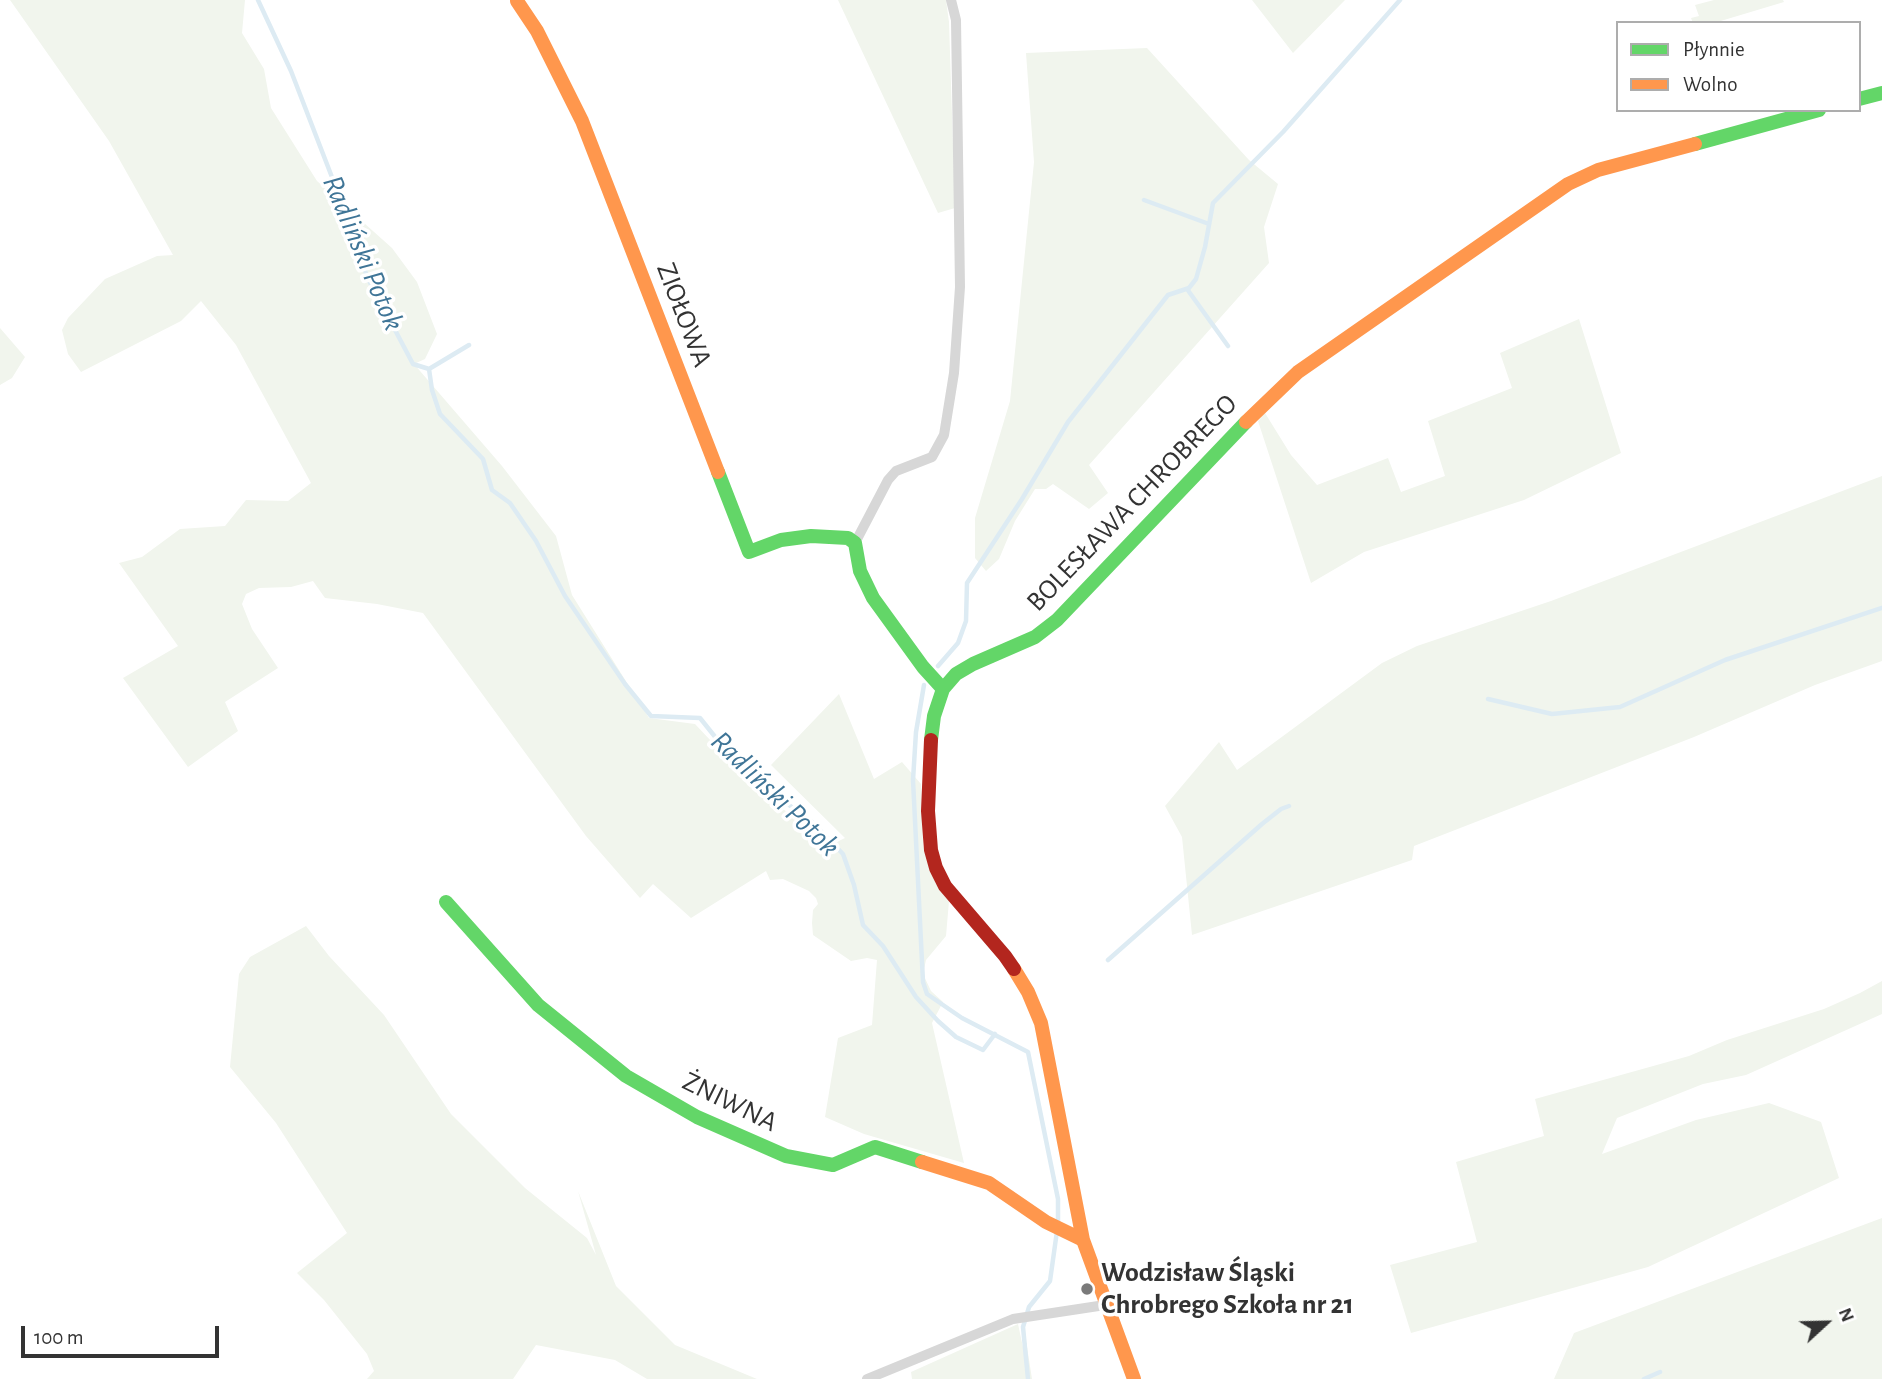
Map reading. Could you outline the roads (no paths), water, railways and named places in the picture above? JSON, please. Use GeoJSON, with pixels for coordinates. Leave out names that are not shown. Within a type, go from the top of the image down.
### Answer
{"type":"FeatureCollection","features":[{"type":"Feature","properties":{"kind":"street"},"geometry":{"type":"LineString","coordinates":[[951,0],[956,20],[960,287],[954,373],[944,435],[932,457],[896,471],[888,480],[855,543],[860,570],[873,598],[923,667],[943,689],[934,716],[929,760],[928,811],[931,850],[945,886],[1005,956],[1028,992],[1041,1023],[1083,1240],[1134,1379]]}},
{"type":"Feature","properties":{"kind":"street","name":"ZIOŁOWA"},"geometry":{"type":"LineString","coordinates":[[517,1],[537,30],[582,121],[749,552],[781,540],[811,536],[848,538],[855,543]]}},
{"type":"Feature","properties":{"kind":"street"},"geometry":{"type":"LineString","coordinates":[[1861,98],[1882,93]]}},
{"type":"Feature","properties":{"kind":"street","name":"BOLESŁAWA CHROBREGO"},"geometry":{"type":"LineString","coordinates":[[943,689],[956,674],[1035,636],[1057,620],[1261,405],[1298,372],[1528,210],[1568,184],[1598,170],[1811,112]]}},
{"type":"Feature","properties":{"kind":"street","name":"ŻNIWNA"},"geometry":{"type":"LineString","coordinates":[[446,902],[538,1005],[626,1076],[697,1117],[786,1156],[833,1165],[874,1147],[989,1183],[1046,1222],[1083,1240]]}},
{"type":"Feature","properties":{"kind":"street"},"geometry":{"type":"LineString","coordinates":[[867,1379],[1013,1319],[1105,1305]]}},
{"type":"Feature","properties":{"kind":"waterway","name":"Radliński Potok"},"geometry":{"type":"LineString","coordinates":[[258,0],[291,71],[352,229],[367,277],[413,364],[429,369],[440,414],[483,459],[492,490],[510,503],[536,541],[565,596],[625,684],[651,716],[700,718],[736,763],[766,789],[809,819],[843,854],[854,885],[863,925],[883,946],[916,997],[938,1021],[956,1037],[983,1050],[995,1034]]}},
{"type":"Feature","properties":{"kind":"waterway"},"geometry":{"type":"LineString","coordinates":[[938,666],[958,643],[966,621],[967,583],[1068,422],[1168,295],[1189,288],[1196,279],[1213,203],[1283,132],[1400,0]]}},
{"type":"Feature","properties":{"kind":"waterway"},"geometry":{"type":"LineString","coordinates":[[1144,200],[1209,224]]}},
{"type":"Feature","properties":{"kind":"waterway"},"geometry":{"type":"LineString","coordinates":[[1187,289],[1228,346]]}},
{"type":"Feature","properties":{"kind":"waterway"},"geometry":{"type":"LineString","coordinates":[[429,369],[469,345]]}},
{"type":"Feature","properties":{"kind":"waterway"},"geometry":{"type":"LineString","coordinates":[[1488,699],[1552,714],[1620,707],[1725,660],[1882,608]]}},
{"type":"Feature","properties":{"kind":"waterway"},"geometry":{"type":"LineString","coordinates":[[924,685],[916,732],[913,780],[923,982],[927,994],[962,1018],[1028,1052],[1058,1199],[1058,1223]]}},
{"type":"Feature","properties":{"kind":"waterway"},"geometry":{"type":"LineString","coordinates":[[1108,960],[1262,824],[1289,806]]}},
{"type":"Feature","properties":{"kind":"waterway","name":"Radliński Potok"},"geometry":{"type":"LineString","coordinates":[[1028,1379],[1023,1327],[1029,1307],[1050,1281],[1057,1231]]}},
{"type":"Feature","properties":{"kind":"waterway"},"geometry":{"type":"LineString","coordinates":[[1644,1379],[1660,1372]]}},
{"type":"Feature","properties":{"kind":"place","name":"Wodzisław Śląski Chrobrego Szkoła nr 21"},"geometry":{"type":"Point","coordinates":[1087,1289]}}]}
